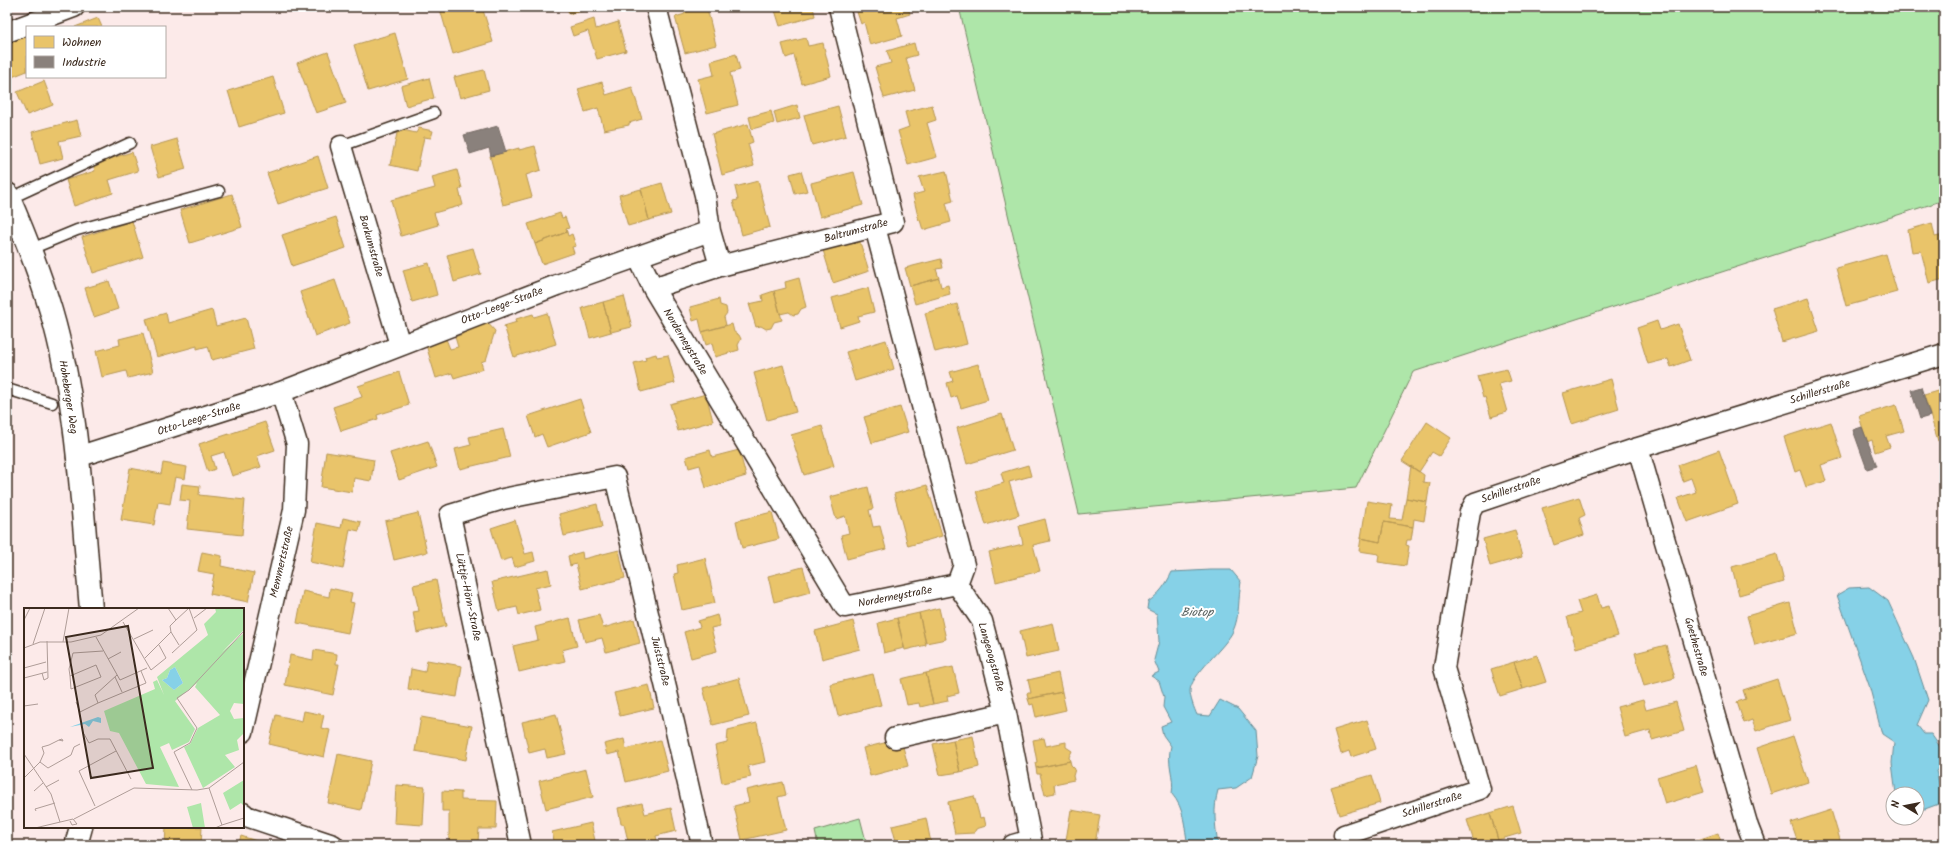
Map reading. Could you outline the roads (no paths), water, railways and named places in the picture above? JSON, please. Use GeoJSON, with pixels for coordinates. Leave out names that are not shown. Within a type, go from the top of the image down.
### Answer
{"type":"FeatureCollection","features":[{"type":"Feature","properties":{"kind":"street"},"geometry":{"type":"LineString","coordinates":[[7,32],[74,7]]}},
{"type":"Feature","properties":{"kind":"street"},"geometry":{"type":"LineString","coordinates":[[656,7],[705,195],[710,231],[720,266]]}},
{"type":"Feature","properties":{"kind":"street","name":"Baltrumstraße"},"geometry":{"type":"LineString","coordinates":[[652,288],[720,266],[893,222],[839,7]]}},
{"type":"Feature","properties":{"kind":"street","name":"Borkumstraße"},"geometry":{"type":"LineString","coordinates":[[341,146],[400,345]]}},
{"type":"Feature","properties":{"kind":"street","name":"Hoheberger Weg"},"geometry":{"type":"LineString","coordinates":[[8,197],[31,249],[51,312],[65,374],[77,456],[91,608]]}},
{"type":"Feature","properties":{"kind":"street"},"geometry":{"type":"LineString","coordinates":[[875,227],[964,565],[957,584]]}},
{"type":"Feature","properties":{"kind":"street","name":"Otto-Leege-Straße"},"geometry":{"type":"LineString","coordinates":[[77,456],[281,392],[557,285],[710,231]]}},
{"type":"Feature","properties":{"kind":"street","name":"Norderneystraße"},"geometry":{"type":"LineString","coordinates":[[638,257],[652,288],[845,607],[957,584]]}},
{"type":"Feature","properties":{"kind":"street","name":"Schillerstraße"},"geometry":{"type":"LineString","coordinates":[[1344,835],[1480,789],[1444,668],[1470,512],[1475,503],[1638,448],[1944,354]]}},
{"type":"Feature","properties":{"kind":"street","name":"Memmertstraße"},"geometry":{"type":"LineString","coordinates":[[244,728],[294,510],[297,444],[281,392]]}},
{"type":"Feature","properties":{"kind":"street","name":"Goethestraße"},"geometry":{"type":"LineString","coordinates":[[1638,448],[1748,827],[1755,845]]}},
{"type":"Feature","properties":{"kind":"street","name":"Lüttje-Hörn-Straße"},"geometry":{"type":"LineString","coordinates":[[521,845],[450,515],[503,499],[615,477]]}},
{"type":"Feature","properties":{"kind":"street","name":"Juiststraße"},"geometry":{"type":"LineString","coordinates":[[615,477],[702,845]]}},
{"type":"Feature","properties":{"kind":"street","name":"Langeoogstraße"},"geometry":{"type":"LineString","coordinates":[[957,584],[982,621],[1006,713],[1027,843]]}},
{"type":"Feature","properties":{"kind":"street"},"geometry":{"type":"LineString","coordinates":[[895,738],[1006,713]]}},
{"type":"Feature","properties":{"kind":"street"},"geometry":{"type":"LineString","coordinates":[[244,814],[246,816],[333,845]]}},
{"type":"Feature","properties":{"kind":"street"},"geometry":{"type":"LineString","coordinates":[[76,845],[81,828]]}},
{"type":"Feature","properties":{"kind":"lane"},"geometry":{"type":"LineString","coordinates":[[341,146],[434,113]]}},
{"type":"Feature","properties":{"kind":"lane"},"geometry":{"type":"LineString","coordinates":[[8,197],[130,143]]}},
{"type":"Feature","properties":{"kind":"lane"},"geometry":{"type":"LineString","coordinates":[[31,249],[76,230],[219,191]]}},
{"type":"Feature","properties":{"kind":"lane"},"geometry":{"type":"LineString","coordinates":[[7,389],[52,403]]}},
{"type":"Feature","properties":{"kind":"water","name":"Biotop"},"geometry":{"type":"Polygon","coordinates":[[[1231,570],[1241,582],[1238,613],[1233,631],[1229,638],[1202,670],[1192,685],[1190,691],[1191,700],[1197,715],[1210,716],[1220,700],[1238,709],[1256,731],[1258,756],[1252,777],[1236,788],[1218,790],[1215,804],[1215,817],[1218,845],[1188,845],[1182,812],[1172,794],[1173,788],[1169,759],[1171,746],[1163,735],[1161,726],[1171,722],[1163,707],[1164,697],[1159,681],[1151,676],[1159,672],[1154,660],[1159,641],[1157,614],[1147,609],[1148,602],[1162,589],[1172,572],[1231,570]]]}},
{"type":"Feature","properties":{"kind":"water"},"geometry":{"type":"Polygon","coordinates":[[[1869,587],[1888,601],[1914,658],[1928,700],[1917,725],[1924,734],[1931,734],[1943,751],[1943,763],[1936,771],[1944,802],[1925,809],[1925,786],[1895,786],[1892,763],[1894,742],[1882,734],[1869,685],[1837,595],[1849,588],[1869,587]]]}}]}
